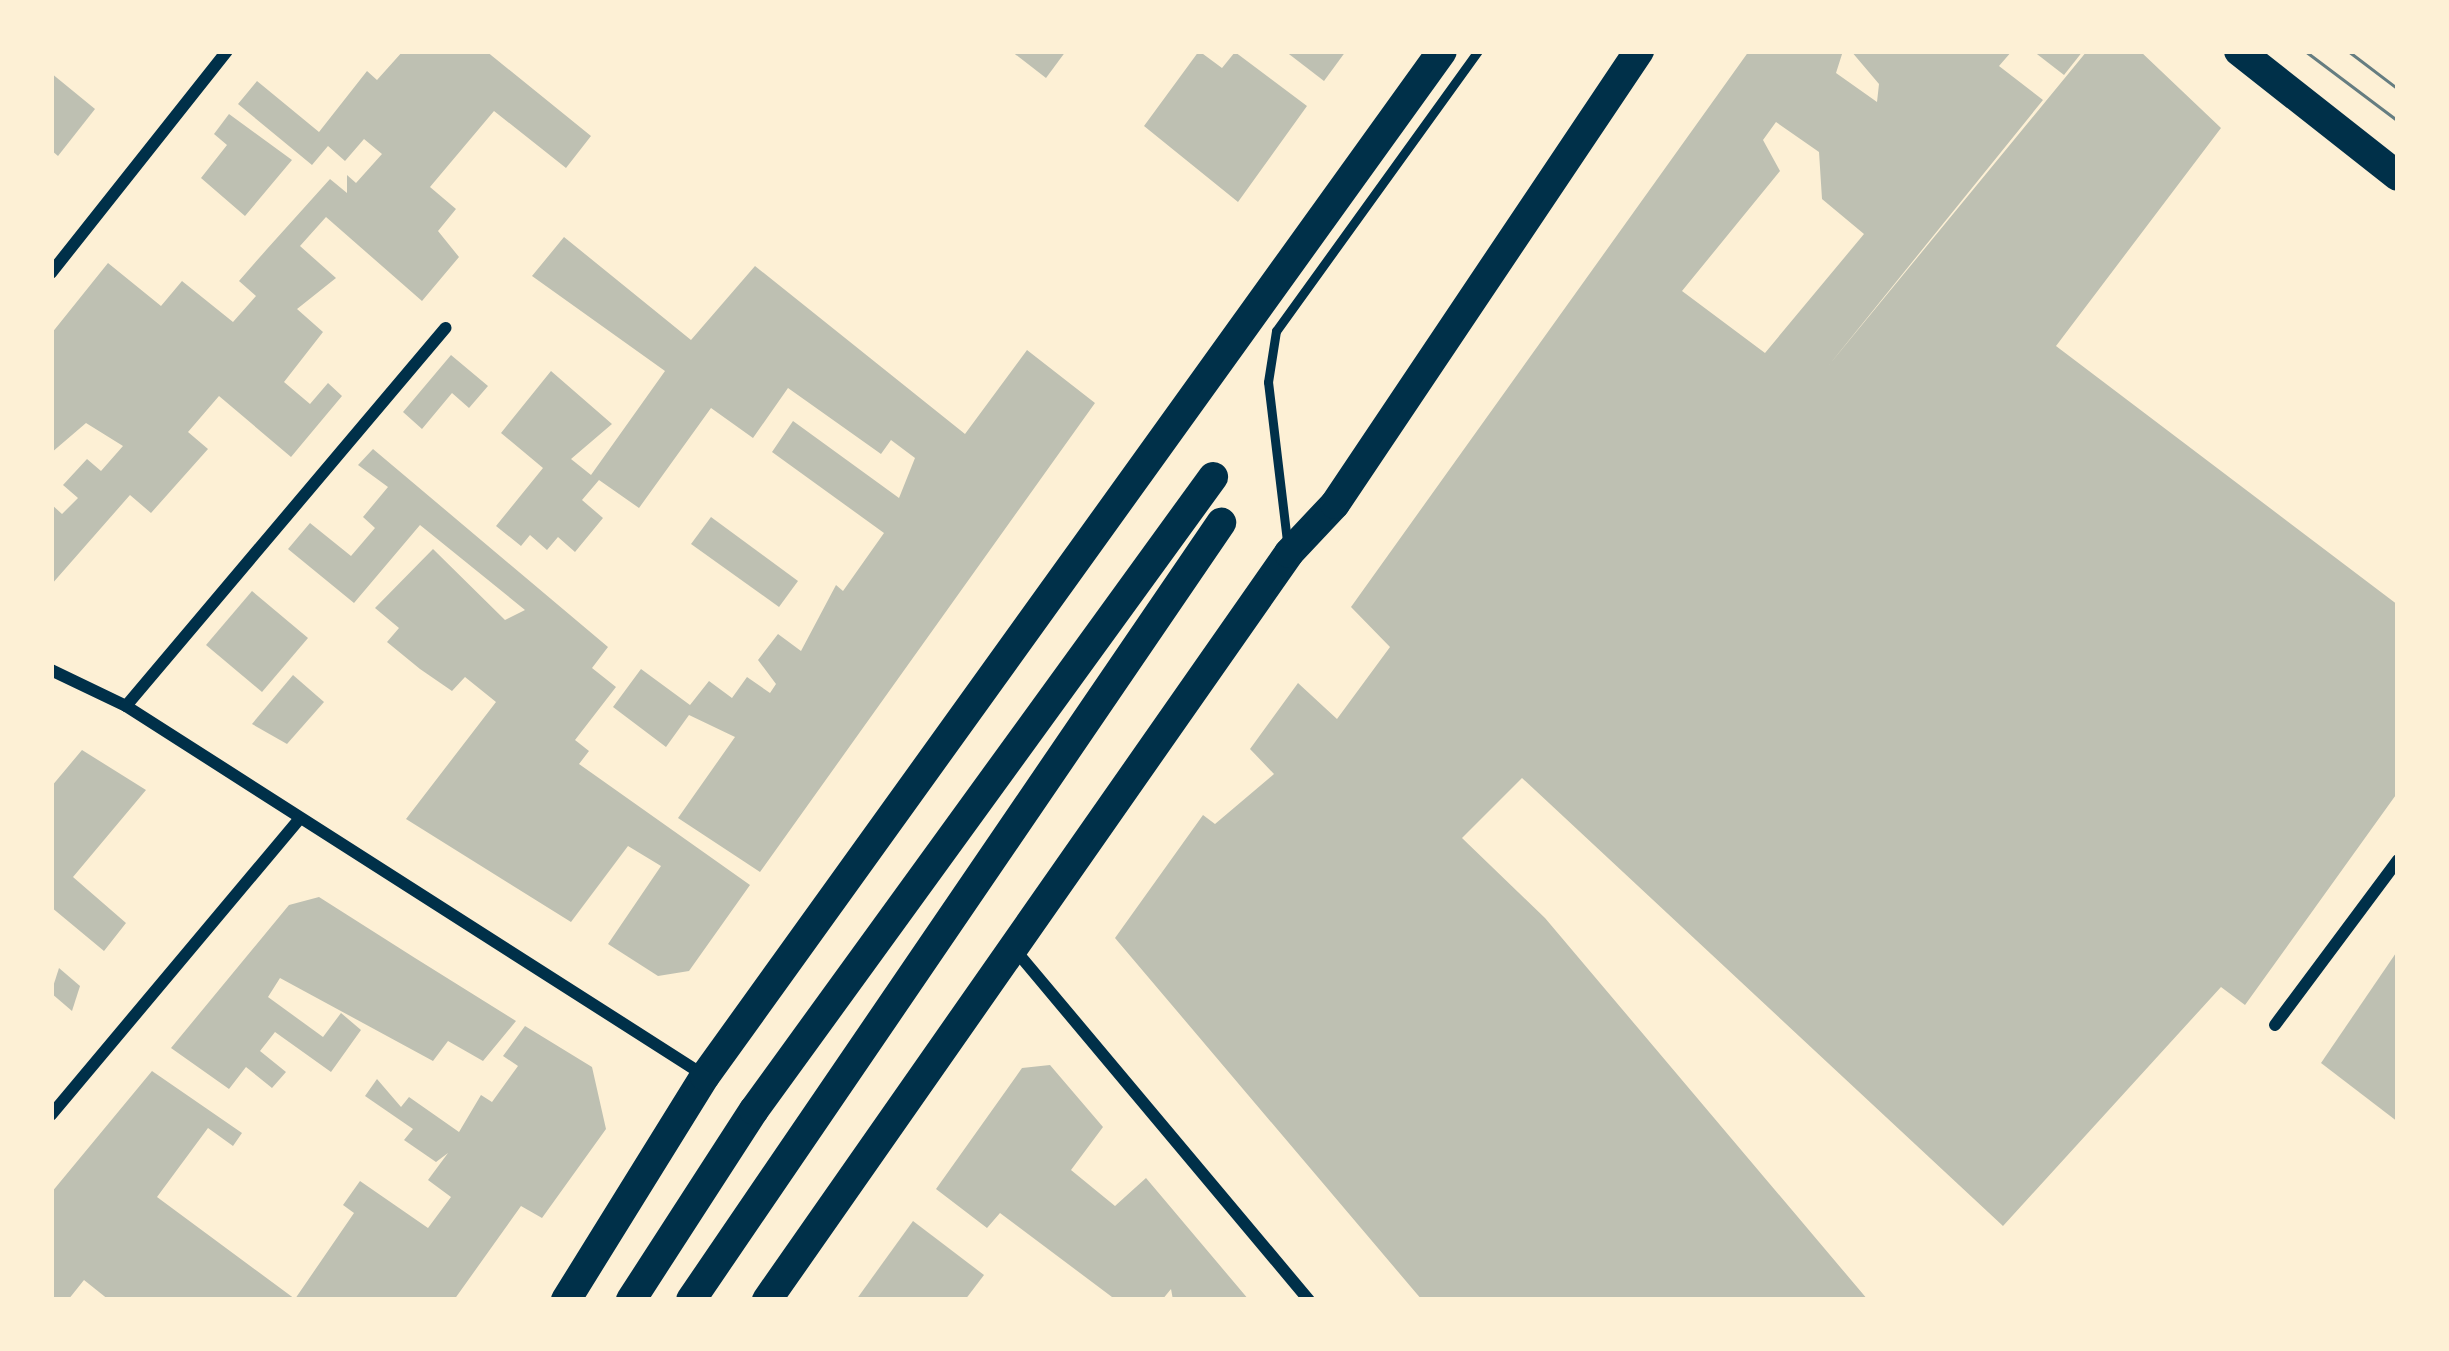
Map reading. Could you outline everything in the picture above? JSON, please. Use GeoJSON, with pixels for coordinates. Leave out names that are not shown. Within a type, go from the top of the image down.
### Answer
{"type":"FeatureCollection","features":[{"type":"Feature","properties":{"kind":"main road"},"geometry":{"type":"LineString","coordinates":[[566,1300],[705,1076],[1442,51]]}},
{"type":"Feature","properties":{"kind":"main road"},"geometry":{"type":"LineString","coordinates":[[766,1300],[1016,951],[1289,553],[1335,504],[1639,51]]}},
{"type":"Feature","properties":{"kind":"main road"},"geometry":{"type":"LineString","coordinates":[[2239,51],[2398,176]]}},
{"type":"Feature","properties":{"kind":"main road"},"geometry":{"type":"LineString","coordinates":[[631,1300],[754,1110],[1213,477]]}},
{"type":"Feature","properties":{"kind":"main road"},"geometry":{"type":"LineString","coordinates":[[691,1300],[1221,523]]}},
{"type":"Feature","properties":{"kind":"street"},"geometry":{"type":"LineString","coordinates":[[51,272],[227,51]]}},
{"type":"Feature","properties":{"kind":"street"},"geometry":{"type":"LineString","coordinates":[[126,706],[445,328]]}},
{"type":"Feature","properties":{"kind":"street"},"geometry":{"type":"LineString","coordinates":[[51,670],[126,706],[297,821],[705,1076]]}},
{"type":"Feature","properties":{"kind":"street"},"geometry":{"type":"LineString","coordinates":[[51,1114],[297,821]]}},
{"type":"Feature","properties":{"kind":"street"},"geometry":{"type":"LineString","coordinates":[[2275,1025],[2398,860]]}},
{"type":"Feature","properties":{"kind":"street"},"geometry":{"type":"LineString","coordinates":[[1016,951],[1309,1300]]}},
{"type":"Feature","properties":{"kind":"lane"},"geometry":{"type":"LineString","coordinates":[[1289,553],[1268,382],[1276,331],[1478,51]]}},
{"type":"Feature","properties":{"kind":"building"},"geometry":{"type":"Polygon","coordinates":[[[403,51],[486,51],[591,136],[566,168],[494,111],[430,187],[456,209],[438,231],[459,257],[422,301],[326,217],[300,246],[336,278],[297,309],[323,332],[284,382],[310,404],[328,383],[342,396],[291,457],[219,396],[188,432],[208,449],[151,513],[130,495],[51,585],[51,504],[62,514],[78,498],[63,485],[87,459],[101,471],[123,446],[86,423],[51,453],[51,334],[108,263],[161,306],[182,281],[233,322],[256,296],[239,281],[267,249],[330,179],[347,193],[347,175],[356,183],[382,154],[364,139],[345,161],[328,146],[312,165],[238,104],[257,81],[319,132],[367,71],[377,80],[403,51]]]}},
{"type":"Feature","properties":{"kind":"building"},"geometry":{"type":"Polygon","coordinates":[[[1011,51],[1066,51],[1046,78],[1011,51]]]}},
{"type":"Feature","properties":{"kind":"building"},"geometry":{"type":"Polygon","coordinates":[[[1199,51],[1222,68],[1235,52],[1307,106],[1238,202],[1144,126],[1199,51]]]}},
{"type":"Feature","properties":{"kind":"building"},"geometry":{"type":"Polygon","coordinates":[[[1285,51],[1346,51],[1324,81],[1285,51]]]}},
{"type":"Feature","properties":{"kind":"building"},"geometry":{"type":"Polygon","coordinates":[[[1749,51],[1843,51],[1836,73],[1877,102],[1879,84],[1851,51],[2012,51],[1999,66],[2043,100],[1829,365],[2087,51],[2140,51],[2221,128],[2056,346],[2398,605],[2398,792],[2245,1005],[2221,987],[2003,1226],[1522,778],[1462,838],[1545,918],[1868,1300],[1422,1300],[1115,938],[1203,815],[1215,824],[1274,774],[1250,749],[1298,683],[1337,719],[1390,647],[1351,607],[1749,51]],[[1776,122],[1763,140],[1780,171],[1682,291],[1765,353],[1864,234],[1822,199],[1819,152],[1776,122]]]}},
{"type":"Feature","properties":{"kind":"building"},"geometry":{"type":"Polygon","coordinates":[[[2033,51],[2083,51],[2064,75],[2033,51]]]}},
{"type":"Feature","properties":{"kind":"building"},"geometry":{"type":"Polygon","coordinates":[[[51,73],[95,109],[58,156],[51,150],[51,73]]]}},
{"type":"Feature","properties":{"kind":"building"},"geometry":{"type":"Polygon","coordinates":[[[229,114],[292,160],[245,216],[201,178],[227,145],[214,134],[229,114]]]}},
{"type":"Feature","properties":{"kind":"building"},"geometry":{"type":"Polygon","coordinates":[[[564,237],[691,340],[755,266],[965,434],[1027,350],[1095,403],[760,872],[678,818],[735,737],[689,715],[666,747],[613,707],[641,669],[690,705],[709,681],[732,698],[747,677],[770,693],[776,684],[758,660],[778,634],[801,651],[836,585],[843,591],[884,533],[772,452],[793,421],[899,498],[915,458],[891,440],[881,454],[788,388],[753,438],[711,408],[639,508],[599,480],[582,500],[603,518],[575,552],[558,537],[547,550],[530,535],[521,546],[496,526],[543,468],[501,433],[551,371],[612,424],[571,459],[591,475],[665,371],[532,276],[564,237]]]}},
{"type":"Feature","properties":{"kind":"building"},"geometry":{"type":"Polygon","coordinates":[[[451,355],[488,386],[469,408],[452,393],[422,429],[403,412],[451,355]]]}},
{"type":"Feature","properties":{"kind":"building"},"geometry":{"type":"Polygon","coordinates":[[[373,449],[608,647],[592,668],[616,687],[575,740],[589,751],[579,764],[750,885],[689,971],[658,976],[608,944],[661,866],[628,846],[571,922],[406,819],[496,702],[465,677],[452,691],[420,669],[387,642],[399,628],[375,608],[433,549],[505,620],[525,610],[420,525],[354,603],[288,549],[310,523],[351,556],[375,528],[363,517],[388,487],[358,465],[373,449]]]}},
{"type":"Feature","properties":{"kind":"building"},"geometry":{"type":"Polygon","coordinates":[[[711,517],[798,581],[779,607],[691,544],[711,517]]]}},
{"type":"Feature","properties":{"kind":"building"},"geometry":{"type":"Polygon","coordinates":[[[252,591],[308,638],[262,692],[206,645],[252,591]]]}},
{"type":"Feature","properties":{"kind":"building"},"geometry":{"type":"Polygon","coordinates":[[[293,675],[324,702],[287,744],[252,724],[293,675]]]}},
{"type":"Feature","properties":{"kind":"building"},"geometry":{"type":"Polygon","coordinates":[[[82,750],[146,790],[73,877],[126,923],[104,951],[51,907],[51,787],[82,750]]]}},
{"type":"Feature","properties":{"kind":"building"},"geometry":{"type":"Polygon","coordinates":[[[319,897],[516,1021],[483,1061],[448,1041],[433,1061],[280,978],[268,997],[323,1037],[341,1013],[361,1030],[331,1072],[275,1032],[260,1051],[286,1072],[272,1088],[246,1067],[229,1089],[171,1048],[289,905],[319,897]]]}},
{"type":"Feature","properties":{"kind":"building"},"geometry":{"type":"Polygon","coordinates":[[[2398,950],[2398,1122],[2321,1063],[2398,950]]]}},
{"type":"Feature","properties":{"kind":"building"},"geometry":{"type":"Polygon","coordinates":[[[59,968],[80,986],[72,1011],[51,993],[59,968]]]}},
{"type":"Feature","properties":{"kind":"building"},"geometry":{"type":"Polygon","coordinates":[[[525,1026],[592,1067],[606,1129],[542,1218],[521,1206],[454,1300],[109,1300],[84,1280],[68,1300],[51,1300],[51,1193],[152,1071],[242,1133],[233,1146],[208,1128],[157,1197],[295,1299],[354,1213],[343,1205],[360,1181],[428,1228],[451,1197],[428,1180],[448,1153],[436,1162],[404,1140],[413,1129],[365,1096],[377,1079],[401,1107],[409,1097],[459,1132],[481,1095],[492,1102],[518,1066],[503,1056],[525,1026]]]}},
{"type":"Feature","properties":{"kind":"building"},"geometry":{"type":"Polygon","coordinates":[[[1050,1065],[1103,1127],[1071,1170],[1115,1206],[1146,1178],[1249,1300],[1173,1300],[1171,1289],[1162,1300],[1116,1300],[1000,1213],[987,1228],[936,1189],[1022,1068],[1050,1065]]]}},
{"type":"Feature","properties":{"kind":"building"},"geometry":{"type":"Polygon","coordinates":[[[913,1221],[984,1275],[965,1300],[856,1300],[913,1221]]]}},
{"type":"Feature","properties":{"kind":"tram line"},"geometry":{"type":"LineString","coordinates":[[2305,51],[2398,121]]}},
{"type":"Feature","properties":{"kind":"tram line"},"geometry":{"type":"LineString","coordinates":[[2348,51],[2398,89]]}}]}
